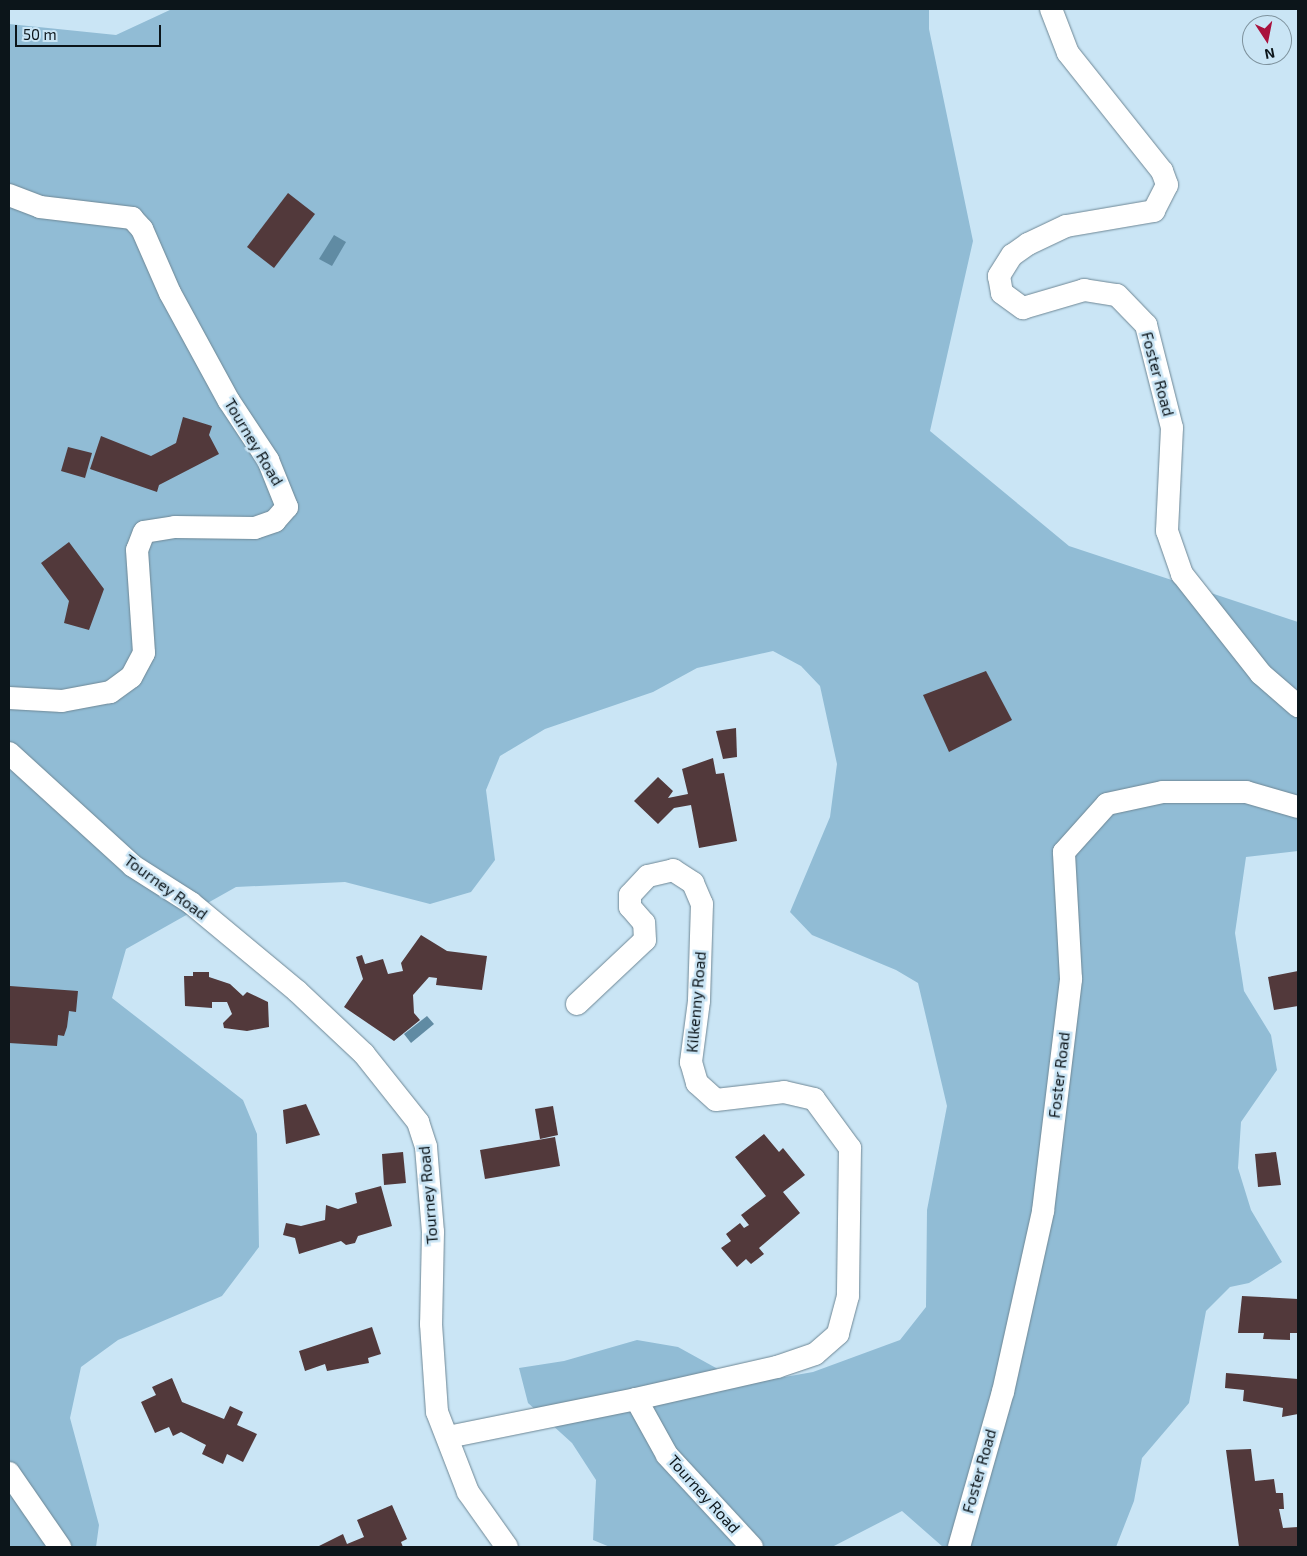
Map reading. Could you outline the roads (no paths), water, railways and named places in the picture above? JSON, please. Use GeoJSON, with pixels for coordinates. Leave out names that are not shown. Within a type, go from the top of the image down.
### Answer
{"type":"FeatureCollection","features":[{"type":"Feature","properties":{"kind":"street","name":"Foster Road"},"geometry":{"type":"LineString","coordinates":[[1051,9],[1056,31],[1078,68],[1162,171],[1167,185],[1154,210],[1066,226],[1028,244],[1012,255],[999,276],[1002,293],[1023,308],[1084,290],[1117,295],[1146,325],[1172,428],[1167,531],[1182,574],[1261,674],[1298,706]]}},
{"type":"Feature","properties":{"kind":"street","name":"Tourney Road"},"geometry":{"type":"LineString","coordinates":[[9,195],[40,207],[110,213],[137,223],[229,401],[268,460],[287,507],[275,521],[255,528],[175,527],[144,532],[136,550],[144,653],[131,677],[110,692],[62,701],[9,698]]}},
{"type":"Feature","properties":{"kind":"street","name":"Tourney Road"},"geometry":{"type":"LineString","coordinates":[[9,754],[133,866],[191,903],[297,991],[364,1054],[418,1122],[426,1147],[433,1232],[431,1324],[437,1412],[468,1492],[508,1547]]}},
{"type":"Feature","properties":{"kind":"street","name":"Foster Road"},"geometry":{"type":"LineString","coordinates":[[959,1547],[1003,1392],[1043,1211],[1071,979],[1064,852],[1107,804],[1163,792],[1246,792],[1298,807]]}},
{"type":"Feature","properties":{"kind":"street","name":"Kilkenny Road"},"geometry":{"type":"LineString","coordinates":[[577,1004],[645,940],[644,923],[630,907],[630,895],[648,876],[673,870],[693,883],[702,904],[699,1001],[691,1062],[697,1083],[716,1100],[784,1092],[814,1099],[850,1148],[848,1296],[838,1334],[815,1354],[777,1367],[636,1398]]}},
{"type":"Feature","properties":{"kind":"street","name":"Tourney Road"},"geometry":{"type":"LineString","coordinates":[[636,1398],[667,1455],[752,1547]]}},
{"type":"Feature","properties":{"kind":"street"},"geometry":{"type":"LineString","coordinates":[[448,1437],[636,1398]]}},
{"type":"Feature","properties":{"kind":"street"},"geometry":{"type":"LineString","coordinates":[[9,1473],[60,1547]]}}]}
